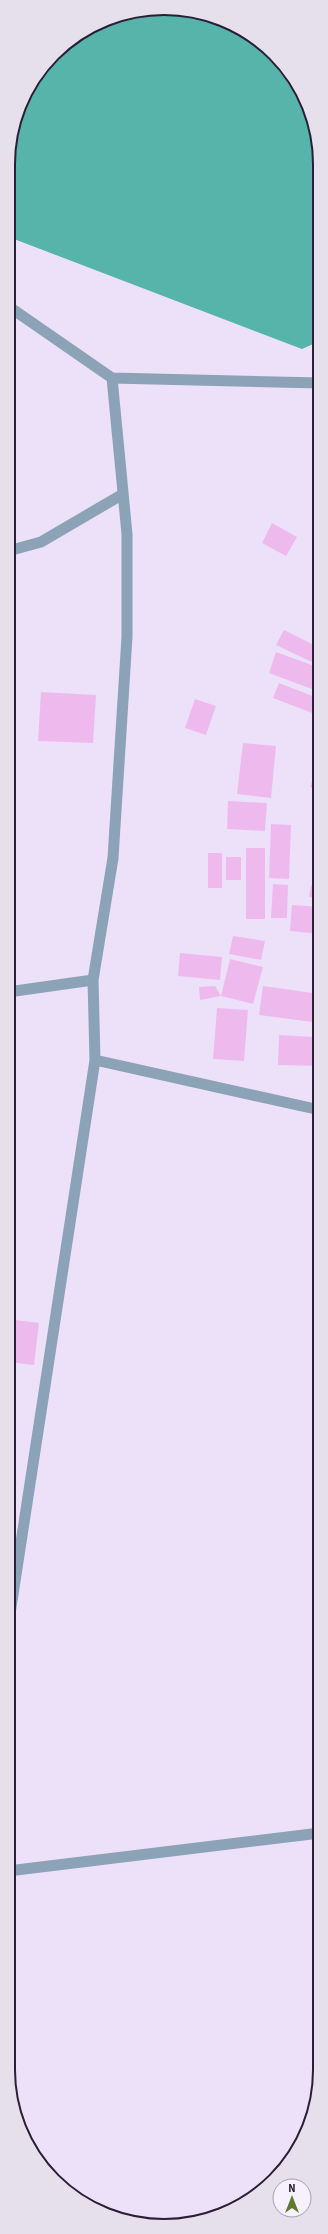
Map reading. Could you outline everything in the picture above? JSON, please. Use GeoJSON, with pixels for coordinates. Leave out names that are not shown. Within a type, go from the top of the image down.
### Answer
{"type":"FeatureCollection","features":[{"type":"Feature","properties":{"kind":"street"},"geometry":{"type":"LineString","coordinates":[[15,311],[112,378],[313,383]]}},
{"type":"Feature","properties":{"kind":"street"},"geometry":{"type":"LineString","coordinates":[[15,1581],[95,1060],[93,980],[114,842],[127,637],[127,534],[112,378]]}},
{"type":"Feature","properties":{"kind":"street"},"geometry":{"type":"LineString","coordinates":[[15,549],[41,542],[123,494]]}},
{"type":"Feature","properties":{"kind":"street"},"geometry":{"type":"LineString","coordinates":[[15,991],[93,980]]}},
{"type":"Feature","properties":{"kind":"street"},"geometry":{"type":"LineString","coordinates":[[95,1060],[313,1108]]}},
{"type":"Feature","properties":{"kind":"street"},"geometry":{"type":"LineString","coordinates":[[15,1870],[313,1834]]}},
{"type":"Feature","properties":{"kind":"shaded area"},"geometry":{"type":"Polygon","coordinates":[[[154,15],[183,16],[203,20],[221,26],[247,40],[276,66],[288,81],[302,107],[308,125],[313,154],[313,344],[302,349],[15,239],[15,154],[20,125],[30,98],[40,81],[66,52],[81,40],[98,30],[125,20],[154,15]]]}},
{"type":"Feature","properties":{"kind":"building"},"geometry":{"type":"Polygon","coordinates":[[[272,523],[297,537],[286,556],[262,543],[272,523]]]}},
{"type":"Feature","properties":{"kind":"building"},"geometry":{"type":"Polygon","coordinates":[[[284,630],[313,644],[313,663],[276,645],[284,630]]]}},
{"type":"Feature","properties":{"kind":"building"},"geometry":{"type":"Polygon","coordinates":[[[276,652],[313,665],[313,689],[269,673],[276,652]]]}},
{"type":"Feature","properties":{"kind":"building"},"geometry":{"type":"Polygon","coordinates":[[[279,683],[313,696],[313,713],[273,698],[279,683]]]}},
{"type":"Feature","properties":{"kind":"building"},"geometry":{"type":"Polygon","coordinates":[[[41,692],[96,695],[93,743],[38,741],[41,692]]]}},
{"type":"Feature","properties":{"kind":"building"},"geometry":{"type":"Polygon","coordinates":[[[195,699],[216,706],[206,735],[185,728],[195,699]]]}},
{"type":"Feature","properties":{"kind":"building"},"geometry":{"type":"Polygon","coordinates":[[[243,743],[276,746],[271,798],[237,794],[243,743]]]}},
{"type":"Feature","properties":{"kind":"building"},"geometry":{"type":"Polygon","coordinates":[[[313,779],[313,788],[310,787],[313,779]]]}},
{"type":"Feature","properties":{"kind":"building"},"geometry":{"type":"Polygon","coordinates":[[[228,801],[267,803],[265,831],[227,829],[228,801]]]}},
{"type":"Feature","properties":{"kind":"building"},"geometry":{"type":"Polygon","coordinates":[[[271,824],[291,825],[289,879],[269,878],[271,824]]]}},
{"type":"Feature","properties":{"kind":"building"},"geometry":{"type":"Polygon","coordinates":[[[246,848],[265,848],[265,919],[246,919],[246,848]]]}},
{"type":"Feature","properties":{"kind":"building"},"geometry":{"type":"Polygon","coordinates":[[[208,853],[222,853],[222,888],[208,888],[208,853]]]}},
{"type":"Feature","properties":{"kind":"building"},"geometry":{"type":"Polygon","coordinates":[[[226,857],[241,857],[241,880],[226,880],[226,857]]]}},
{"type":"Feature","properties":{"kind":"building"},"geometry":{"type":"Polygon","coordinates":[[[273,884],[288,885],[287,918],[271,918],[273,884]]]}},
{"type":"Feature","properties":{"kind":"building"},"geometry":{"type":"Polygon","coordinates":[[[311,885],[313,885],[313,898],[309,897],[311,885]]]}},
{"type":"Feature","properties":{"kind":"building"},"geometry":{"type":"Polygon","coordinates":[[[292,905],[313,906],[313,933],[290,931],[292,905]]]}},
{"type":"Feature","properties":{"kind":"building"},"geometry":{"type":"Polygon","coordinates":[[[233,936],[265,941],[261,960],[229,954],[233,936]]]}},
{"type":"Feature","properties":{"kind":"building"},"geometry":{"type":"Polygon","coordinates":[[[180,953],[222,957],[220,980],[178,976],[180,953]]]}},
{"type":"Feature","properties":{"kind":"building"},"geometry":{"type":"Polygon","coordinates":[[[230,959],[263,967],[253,1004],[221,996],[230,959]]]}},
{"type":"Feature","properties":{"kind":"building"},"geometry":{"type":"Polygon","coordinates":[[[215,986],[221,996],[200,1000],[199,987],[215,986]]]}},
{"type":"Feature","properties":{"kind":"building"},"geometry":{"type":"Polygon","coordinates":[[[263,986],[313,993],[313,1022],[259,1015],[263,986]]]}},
{"type":"Feature","properties":{"kind":"building"},"geometry":{"type":"Polygon","coordinates":[[[217,1008],[248,1010],[244,1061],[213,1059],[217,1008]]]}},
{"type":"Feature","properties":{"kind":"building"},"geometry":{"type":"Polygon","coordinates":[[[279,1035],[313,1037],[313,1066],[278,1065],[279,1035]]]}},
{"type":"Feature","properties":{"kind":"building"},"geometry":{"type":"Polygon","coordinates":[[[15,1320],[39,1323],[34,1365],[15,1363],[15,1320]]]}}]}
